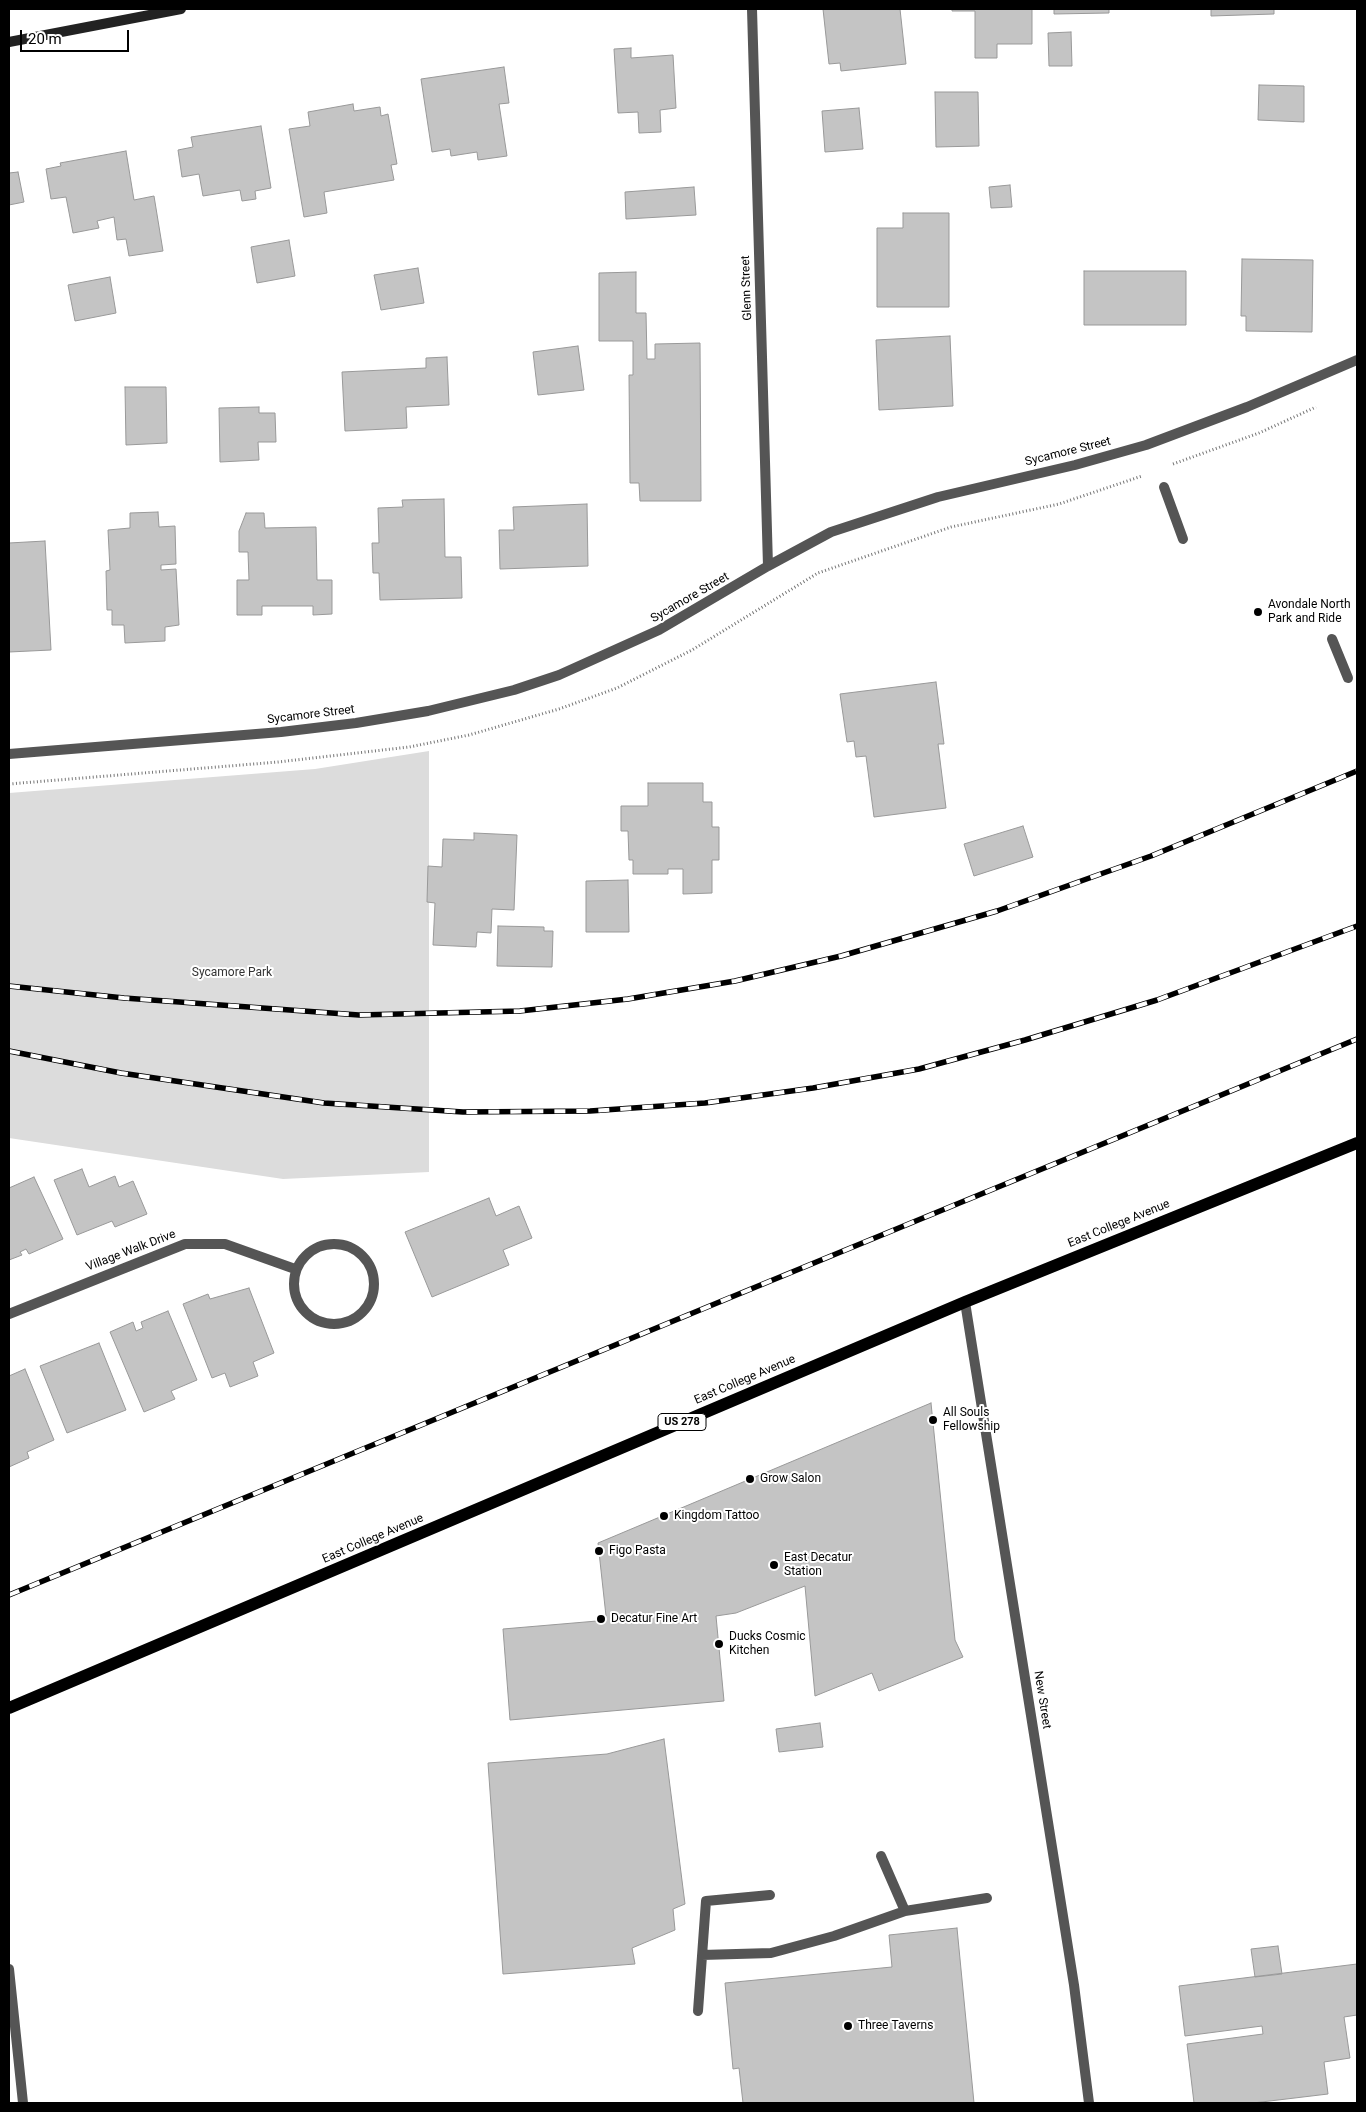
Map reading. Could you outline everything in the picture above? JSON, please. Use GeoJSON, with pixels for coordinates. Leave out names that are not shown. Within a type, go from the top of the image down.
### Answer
{"type":"FeatureCollection","features":[{"type":"Feature","properties":{"kind":"main road"},"geometry":{"type":"LineString","coordinates":[[9,42],[181,9]]}},
{"type":"Feature","properties":{"kind":"main road","name":"East College Avenue"},"geometry":{"type":"LineString","coordinates":[[9,1708],[965,1302],[1357,1143]]}},
{"type":"Feature","properties":{"kind":"street","name":"Glenn Street"},"geometry":{"type":"LineString","coordinates":[[752,9],[768,566]]}},
{"type":"Feature","properties":{"kind":"street","name":"Sycamore Street"},"geometry":{"type":"LineString","coordinates":[[9,754],[281,732],[356,723],[469,702],[514,690],[604,656],[659,630],[768,566],[831,532],[938,496],[1075,465],[1146,445],[1247,407],[1357,360]]}},
{"type":"Feature","properties":{"kind":"street"},"geometry":{"type":"LineString","coordinates":[[1164,488],[1183,539]]}},
{"type":"Feature","properties":{"kind":"street"},"geometry":{"type":"LineString","coordinates":[[1332,639],[1348,678]]}},
{"type":"Feature","properties":{"kind":"street","name":"Village Walk Drive"},"geometry":{"type":"LineString","coordinates":[[9,1314],[185,1244],[225,1244],[295,1269]]}},
{"type":"Feature","properties":{"kind":"street"},"geometry":{"type":"LineString","coordinates":[[321,1245],[350,1246],[366,1259],[372,1269],[375,1291],[367,1309],[358,1318],[333,1326],[320,1323],[299,1306],[293,1279],[295,1269],[308,1252],[321,1245]]}},
{"type":"Feature","properties":{"kind":"street","name":"New Street"},"geometry":{"type":"LineString","coordinates":[[965,1302],[1070,1957],[1089,2103]]}},
{"type":"Feature","properties":{"kind":"street"},"geometry":{"type":"LineString","coordinates":[[881,1856],[905,1912]]}},
{"type":"Feature","properties":{"kind":"street"},"geometry":{"type":"LineString","coordinates":[[698,2012],[706,1901],[770,1895]]}},
{"type":"Feature","properties":{"kind":"street"},"geometry":{"type":"LineString","coordinates":[[702,1956],[771,1953],[834,1936],[905,1912],[987,1898]]}},
{"type":"Feature","properties":{"kind":"street"},"geometry":{"type":"LineString","coordinates":[[9,1970],[24,2103]]}},
{"type":"Feature","properties":{"kind":"green space","name":"Sycamore Park"},"geometry":{"type":"Polygon","coordinates":[[[429,751],[429,1172],[283,1179],[9,1138],[9,793],[315,769],[429,751]]]}},
{"type":"Feature","properties":{"kind":"building"},"geometry":{"type":"Polygon","coordinates":[[[823,9],[900,9],[906,64],[841,71],[840,63],[829,64],[823,9]]]}},
{"type":"Feature","properties":{"kind":"building"},"geometry":{"type":"Polygon","coordinates":[[[952,9],[1032,9],[1032,44],[997,44],[997,58],[975,58],[975,11],[952,11],[952,9]]]}},
{"type":"Feature","properties":{"kind":"building"},"geometry":{"type":"Polygon","coordinates":[[[1054,9],[1109,9],[1109,13],[1054,14],[1054,9]]]}},
{"type":"Feature","properties":{"kind":"building"},"geometry":{"type":"Polygon","coordinates":[[[1211,9],[1274,9],[1274,14],[1211,16],[1211,9]]]}},
{"type":"Feature","properties":{"kind":"building"},"geometry":{"type":"Polygon","coordinates":[[[1071,32],[1072,66],[1049,66],[1048,33],[1071,32]]]}},
{"type":"Feature","properties":{"kind":"building"},"geometry":{"type":"Polygon","coordinates":[[[631,48],[631,58],[673,55],[676,108],[660,110],[661,132],[639,133],[638,112],[618,113],[614,49],[631,48]]]}},
{"type":"Feature","properties":{"kind":"building"},"geometry":{"type":"Polygon","coordinates":[[[504,67],[509,103],[499,104],[507,156],[478,160],[477,152],[451,156],[450,149],[432,152],[421,79],[504,67]]]}},
{"type":"Feature","properties":{"kind":"building"},"geometry":{"type":"Polygon","coordinates":[[[1259,85],[1304,86],[1304,122],[1258,120],[1259,85]]]}},
{"type":"Feature","properties":{"kind":"building"},"geometry":{"type":"Polygon","coordinates":[[[935,92],[978,92],[979,146],[936,147],[935,92]]]}},
{"type":"Feature","properties":{"kind":"building"},"geometry":{"type":"Polygon","coordinates":[[[353,104],[354,111],[380,107],[381,116],[388,114],[397,164],[391,165],[394,180],[324,192],[327,213],[304,217],[289,129],[310,126],[308,112],[353,104]]]}},
{"type":"Feature","properties":{"kind":"building"},"geometry":{"type":"Polygon","coordinates":[[[859,108],[863,149],[825,152],[822,111],[859,108]]]}},
{"type":"Feature","properties":{"kind":"building"},"geometry":{"type":"Polygon","coordinates":[[[261,126],[271,188],[255,191],[256,199],[242,201],[240,190],[203,196],[199,174],[182,177],[178,150],[193,147],[191,137],[261,126]]]}},
{"type":"Feature","properties":{"kind":"building"},"geometry":{"type":"Polygon","coordinates":[[[126,151],[134,200],[154,196],[163,251],[129,256],[126,239],[117,240],[114,217],[97,221],[99,228],[73,233],[66,197],[51,199],[46,169],[61,166],[60,163],[126,151]]]}},
{"type":"Feature","properties":{"kind":"building"},"geometry":{"type":"Polygon","coordinates":[[[18,172],[24,202],[9,205],[9,173],[18,172]]]}},
{"type":"Feature","properties":{"kind":"building"},"geometry":{"type":"Polygon","coordinates":[[[1010,185],[1012,207],[991,208],[989,187],[1010,185]]]}},
{"type":"Feature","properties":{"kind":"building"},"geometry":{"type":"Polygon","coordinates":[[[694,187],[696,215],[626,219],[625,192],[694,187]]]}},
{"type":"Feature","properties":{"kind":"building"},"geometry":{"type":"Polygon","coordinates":[[[903,213],[949,213],[949,307],[877,307],[877,228],[903,228],[903,213]]]}},
{"type":"Feature","properties":{"kind":"building"},"geometry":{"type":"Polygon","coordinates":[[[289,240],[295,276],[257,283],[251,247],[289,240]]]}},
{"type":"Feature","properties":{"kind":"building"},"geometry":{"type":"Polygon","coordinates":[[[1242,259],[1313,260],[1312,332],[1246,331],[1246,316],[1241,316],[1242,259]]]}},
{"type":"Feature","properties":{"kind":"building"},"geometry":{"type":"Polygon","coordinates":[[[418,268],[424,303],[381,310],[374,275],[418,268]]]}},
{"type":"Feature","properties":{"kind":"building"},"geometry":{"type":"Polygon","coordinates":[[[1084,271],[1186,271],[1186,325],[1084,325],[1084,271]]]}},
{"type":"Feature","properties":{"kind":"building"},"geometry":{"type":"Polygon","coordinates":[[[636,272],[636,313],[646,313],[647,359],[655,359],[655,344],[700,343],[701,501],[640,501],[639,483],[630,483],[629,375],[633,375],[633,341],[599,341],[599,273],[636,272]]]}},
{"type":"Feature","properties":{"kind":"building"},"geometry":{"type":"Polygon","coordinates":[[[110,277],[116,313],[75,321],[68,285],[110,277]]]}},
{"type":"Feature","properties":{"kind":"building"},"geometry":{"type":"Polygon","coordinates":[[[950,336],[953,406],[879,410],[876,340],[950,336]]]}},
{"type":"Feature","properties":{"kind":"building"},"geometry":{"type":"Polygon","coordinates":[[[578,346],[584,390],[538,395],[533,352],[578,346]]]}},
{"type":"Feature","properties":{"kind":"building"},"geometry":{"type":"Polygon","coordinates":[[[447,357],[449,405],[406,407],[407,428],[345,431],[342,372],[426,368],[426,358],[447,357]]]}},
{"type":"Feature","properties":{"kind":"building"},"geometry":{"type":"Polygon","coordinates":[[[125,387],[166,387],[167,443],[126,445],[125,387]]]}},
{"type":"Feature","properties":{"kind":"building"},"geometry":{"type":"Polygon","coordinates":[[[259,407],[259,413],[275,413],[276,442],[258,442],[259,460],[220,462],[219,408],[259,407]]]}},
{"type":"Feature","properties":{"kind":"building"},"geometry":{"type":"Polygon","coordinates":[[[444,499],[445,557],[461,557],[462,598],[380,600],[379,573],[373,573],[372,543],[379,543],[378,508],[403,507],[402,500],[444,499]]]}},
{"type":"Feature","properties":{"kind":"building"},"geometry":{"type":"Polygon","coordinates":[[[587,504],[588,566],[500,569],[499,530],[514,530],[513,507],[587,504]]]}},
{"type":"Feature","properties":{"kind":"building"},"geometry":{"type":"Polygon","coordinates":[[[158,512],[159,527],[175,526],[176,564],[161,565],[161,570],[176,569],[179,625],[165,627],[165,641],[125,643],[124,625],[112,625],[112,610],[107,610],[106,571],[110,570],[108,530],[130,528],[130,513],[158,512]]]}},
{"type":"Feature","properties":{"kind":"building"},"geometry":{"type":"Polygon","coordinates":[[[246,513],[264,513],[265,528],[316,527],[317,580],[332,580],[332,614],[313,615],[313,606],[262,606],[262,615],[237,615],[237,580],[249,580],[248,552],[239,552],[239,531],[246,513]]]}},
{"type":"Feature","properties":{"kind":"building"},"geometry":{"type":"Polygon","coordinates":[[[45,541],[51,650],[9,652],[9,543],[45,541]]]}},
{"type":"Feature","properties":{"kind":"building"},"geometry":{"type":"Polygon","coordinates":[[[936,682],[944,744],[938,744],[946,808],[874,817],[866,756],[856,757],[854,741],[847,742],[840,694],[936,682]]]}},
{"type":"Feature","properties":{"kind":"building"},"geometry":{"type":"Polygon","coordinates":[[[648,783],[703,783],[703,802],[712,802],[712,827],[719,827],[719,860],[712,860],[712,893],[683,894],[683,869],[668,869],[668,874],[633,874],[633,860],[629,860],[628,831],[621,831],[621,806],[648,806],[648,783]]]}},
{"type":"Feature","properties":{"kind":"building"},"geometry":{"type":"Polygon","coordinates":[[[1023,826],[1033,857],[974,876],[964,844],[1023,826]]]}},
{"type":"Feature","properties":{"kind":"building"},"geometry":{"type":"Polygon","coordinates":[[[474,833],[517,835],[514,910],[492,909],[491,933],[477,932],[476,947],[433,945],[435,903],[427,902],[428,866],[442,867],[443,839],[474,840],[474,833]]]}},
{"type":"Feature","properties":{"kind":"building"},"geometry":{"type":"Polygon","coordinates":[[[628,880],[629,932],[586,932],[586,881],[628,880]]]}},
{"type":"Feature","properties":{"kind":"building"},"geometry":{"type":"Polygon","coordinates":[[[498,926],[544,927],[544,931],[553,931],[552,967],[497,966],[498,926]]]}},
{"type":"Feature","properties":{"kind":"building"},"geometry":{"type":"Polygon","coordinates":[[[82,1169],[89,1187],[115,1176],[119,1187],[133,1181],[147,1214],[115,1227],[112,1221],[77,1235],[54,1180],[82,1169]]]}},
{"type":"Feature","properties":{"kind":"building"},"geometry":{"type":"Polygon","coordinates":[[[34,1177],[63,1239],[29,1254],[26,1249],[20,1252],[22,1255],[9,1260],[9,1188],[34,1177]]]}},
{"type":"Feature","properties":{"kind":"building"},"geometry":{"type":"Polygon","coordinates":[[[489,1198],[496,1216],[519,1206],[532,1238],[503,1250],[509,1265],[432,1297],[405,1232],[489,1198]]]}},
{"type":"Feature","properties":{"kind":"building"},"geometry":{"type":"Polygon","coordinates":[[[249,1288],[274,1353],[253,1362],[258,1376],[230,1387],[225,1373],[212,1378],[183,1304],[208,1294],[210,1299],[249,1288]]]}},
{"type":"Feature","properties":{"kind":"building"},"geometry":{"type":"Polygon","coordinates":[[[168,1311],[197,1380],[171,1391],[175,1399],[144,1412],[110,1332],[133,1322],[136,1331],[143,1328],[141,1322],[168,1311]]]}},
{"type":"Feature","properties":{"kind":"building"},"geometry":{"type":"Polygon","coordinates":[[[99,1343],[126,1410],[67,1433],[40,1366],[99,1343]]]}},
{"type":"Feature","properties":{"kind":"building"},"geometry":{"type":"Polygon","coordinates":[[[25,1369],[54,1440],[27,1452],[29,1458],[9,1467],[9,1376],[25,1369]]]}},
{"type":"Feature","properties":{"kind":"building","name":"East Decatur Station"},"geometry":{"type":"Polygon","coordinates":[[[931,1403],[955,1640],[963,1657],[879,1691],[872,1673],[815,1696],[805,1586],[736,1613],[716,1616],[724,1701],[510,1720],[503,1629],[597,1621],[606,1616],[598,1543],[931,1403]]]}},
{"type":"Feature","properties":{"kind":"building"},"geometry":{"type":"Polygon","coordinates":[[[820,1723],[823,1747],[779,1752],[776,1729],[820,1723]]]}},
{"type":"Feature","properties":{"kind":"building"},"geometry":{"type":"Polygon","coordinates":[[[664,1739],[685,1904],[673,1909],[675,1930],[632,1948],[635,1964],[503,1974],[488,1763],[607,1754],[664,1739]]]}},
{"type":"Feature","properties":{"kind":"building","name":"Three Taverns"},"geometry":{"type":"Polygon","coordinates":[[[957,1928],[974,2103],[743,2103],[739,2068],[733,2069],[725,1983],[892,1967],[889,1935],[957,1928]]]}},
{"type":"Feature","properties":{"kind":"building"},"geometry":{"type":"Polygon","coordinates":[[[1278,1946],[1282,1974],[1255,1977],[1251,1949],[1278,1946]]]}},
{"type":"Feature","properties":{"kind":"building"},"geometry":{"type":"Polygon","coordinates":[[[1357,1964],[1357,2015],[1344,2017],[1350,2058],[1324,2062],[1328,2094],[1253,2103],[1194,2103],[1187,2044],[1263,2034],[1262,2026],[1185,2036],[1179,1986],[1357,1964]]]}},
{"type":"Feature","properties":{"kind":"railway"},"geometry":{"type":"LineString","coordinates":[[9,986],[124,998],[359,1015],[520,1011],[628,999],[735,981],[841,956],[997,911],[1151,856],[1357,771]]}},
{"type":"Feature","properties":{"kind":"railway"},"geometry":{"type":"LineString","coordinates":[[9,1051],[121,1073],[324,1103],[463,1112],[590,1111],[705,1103],[813,1088],[919,1069],[1025,1040],[1157,1000],[1357,926]]}},
{"type":"Feature","properties":{"kind":"railway"},"geometry":{"type":"LineString","coordinates":[[9,1595],[1357,1039]]}},
{"type":"Feature","properties":{"kind":"place","name":"Avondale North Park and Ride"},"geometry":{"type":"Point","coordinates":[1258,612]}},
{"type":"Feature","properties":{"kind":"place","name":"All Souls Fellowship"},"geometry":{"type":"Point","coordinates":[933,1420]}},
{"type":"Feature","properties":{"kind":"place","name":"Grow Salon"},"geometry":{"type":"Point","coordinates":[750,1479]}},
{"type":"Feature","properties":{"kind":"place","name":"Kingdom Tattoo"},"geometry":{"type":"Point","coordinates":[664,1516]}},
{"type":"Feature","properties":{"kind":"place","name":"Figo Pasta"},"geometry":{"type":"Point","coordinates":[599,1551]}},
{"type":"Feature","properties":{"kind":"place","name":"East Decatur Station"},"geometry":{"type":"Point","coordinates":[774,1565]}},
{"type":"Feature","properties":{"kind":"place","name":"Decatur Fine Art"},"geometry":{"type":"Point","coordinates":[601,1619]}},
{"type":"Feature","properties":{"kind":"place","name":"Ducks Cosmic Kitchen"},"geometry":{"type":"Point","coordinates":[719,1644]}},
{"type":"Feature","properties":{"kind":"place","name":"Three Taverns"},"geometry":{"type":"Point","coordinates":[848,2026]}}]}
